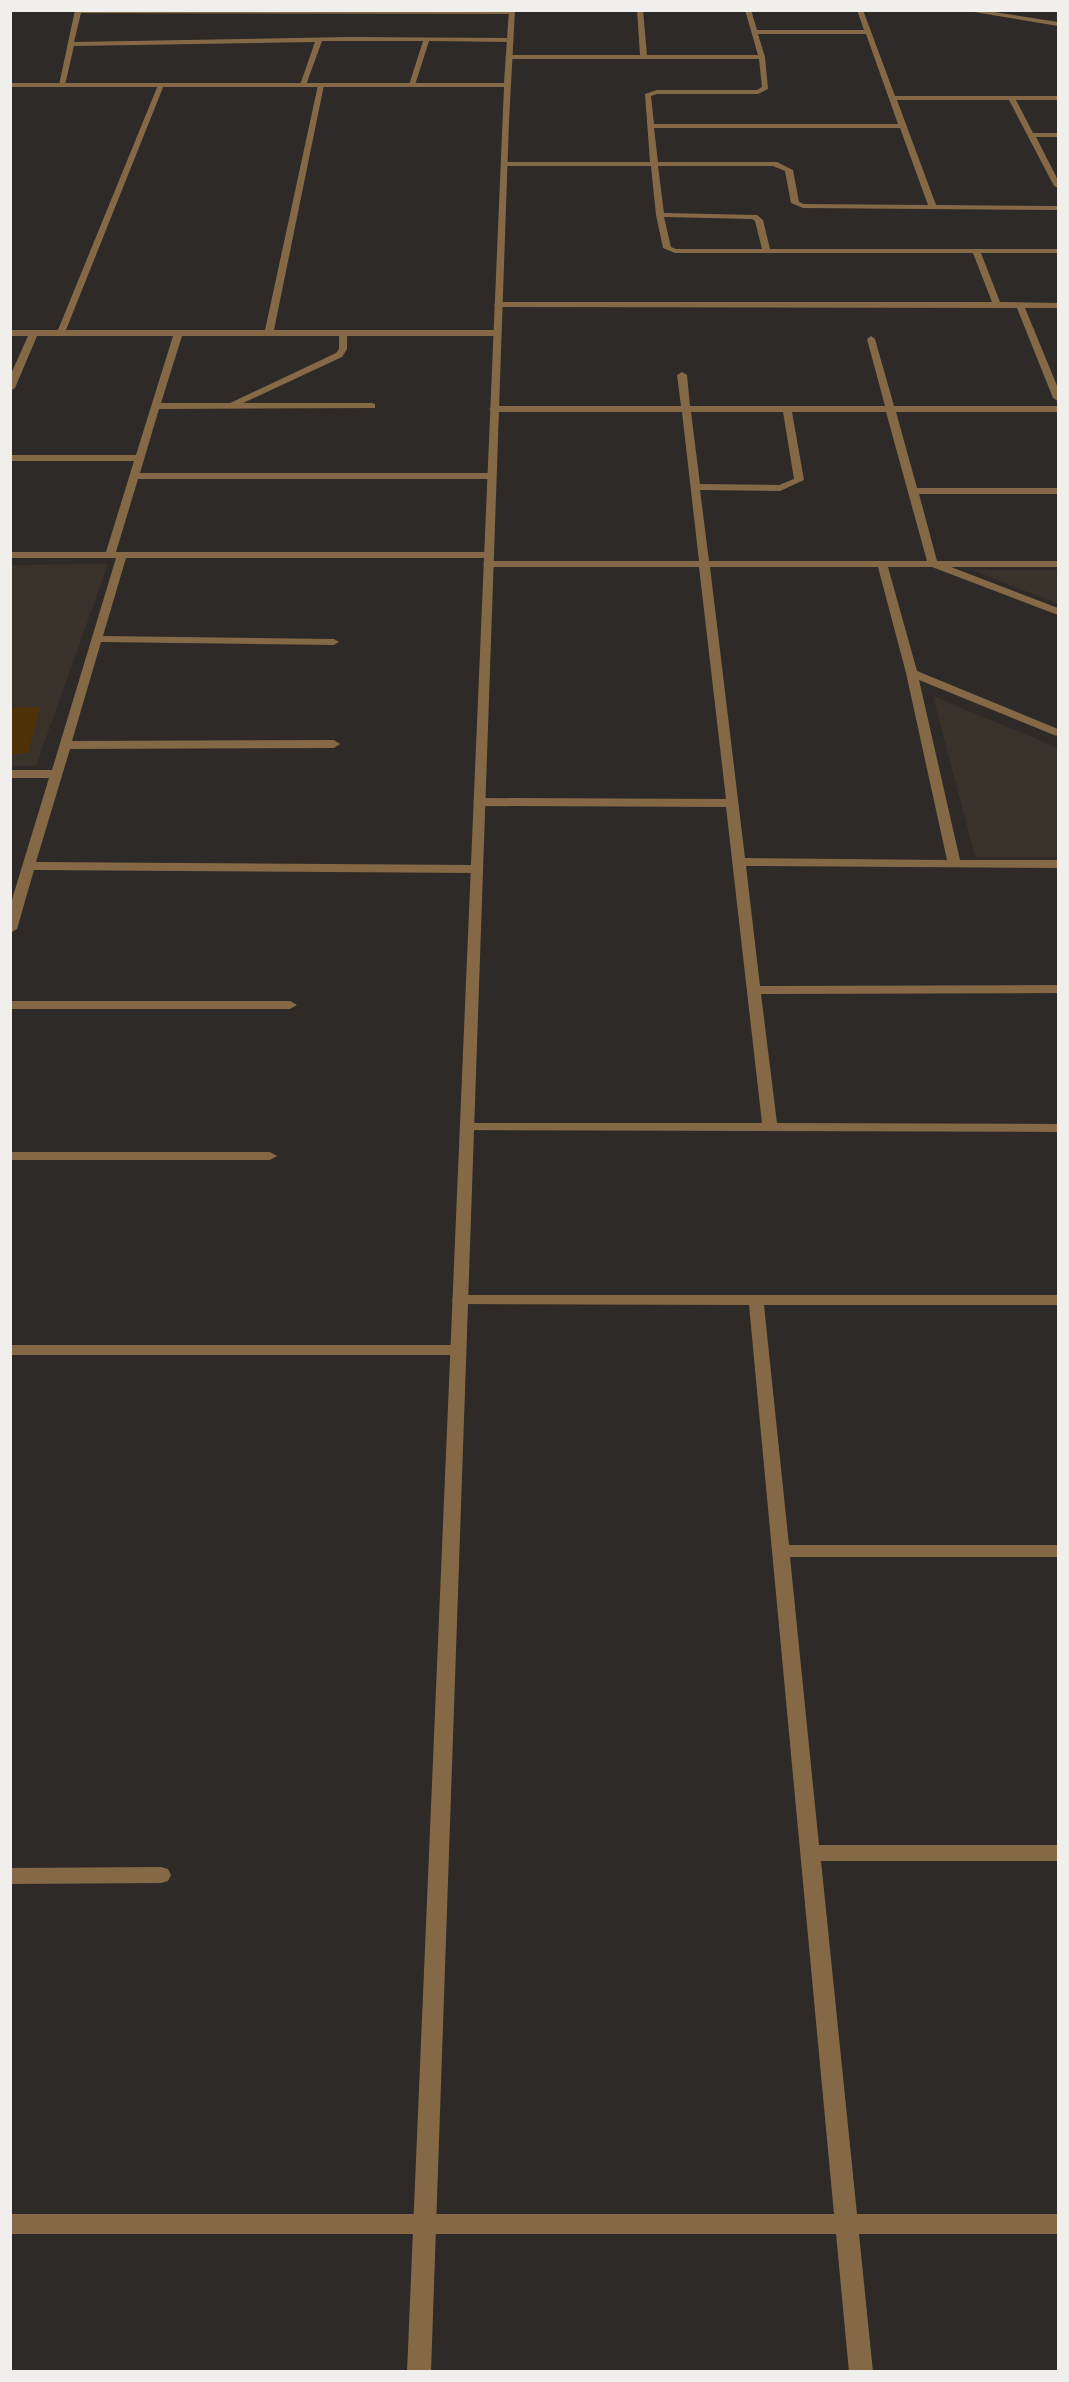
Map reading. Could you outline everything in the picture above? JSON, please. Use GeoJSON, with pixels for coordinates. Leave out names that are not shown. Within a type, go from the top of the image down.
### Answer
{"type":"FeatureCollection","features":[{"type":"Feature","properties":{"kind":"street"},"geometry":{"type":"LineString","coordinates":[[640,10],[644,57]]}},
{"type":"Feature","properties":{"kind":"street"},"geometry":{"type":"LineString","coordinates":[[748,10],[762,57],[766,88],[758,92],[657,92],[647,95],[660,215],[667,248],[670,250],[767,251],[1059,251]]}},
{"type":"Feature","properties":{"kind":"street"},"geometry":{"type":"LineString","coordinates":[[860,10],[933,208]]}},
{"type":"Feature","properties":{"kind":"street"},"geometry":{"type":"LineString","coordinates":[[965,10],[1059,24]]}},
{"type":"Feature","properties":{"kind":"street"},"geometry":{"type":"LineString","coordinates":[[62,85],[78,11],[512,11],[508,57],[498,305],[419,2372]]}},
{"type":"Feature","properties":{"kind":"street"},"geometry":{"type":"LineString","coordinates":[[350,11],[350,21]]}},
{"type":"Feature","properties":{"kind":"street"},"geometry":{"type":"LineString","coordinates":[[349,39],[350,30]]}},
{"type":"Feature","properties":{"kind":"street"},"geometry":{"type":"LineString","coordinates":[[756,32],[868,32]]}},
{"type":"Feature","properties":{"kind":"street"},"geometry":{"type":"LineString","coordinates":[[72,44],[349,39],[510,40]]}},
{"type":"Feature","properties":{"kind":"street"},"geometry":{"type":"LineString","coordinates":[[412,85],[427,39]]}},
{"type":"Feature","properties":{"kind":"street"},"geometry":{"type":"LineString","coordinates":[[303,85],[319,40]]}},
{"type":"Feature","properties":{"kind":"street"},"geometry":{"type":"LineString","coordinates":[[508,57],[762,57]]}},
{"type":"Feature","properties":{"kind":"street"},"geometry":{"type":"LineString","coordinates":[[10,85],[507,85]]}},
{"type":"Feature","properties":{"kind":"street"},"geometry":{"type":"LineString","coordinates":[[60,333],[161,85]]}},
{"type":"Feature","properties":{"kind":"street"},"geometry":{"type":"LineString","coordinates":[[269,333],[321,85]]}},
{"type":"Feature","properties":{"kind":"street"},"geometry":{"type":"LineString","coordinates":[[892,98],[1059,98]]}},
{"type":"Feature","properties":{"kind":"street"},"geometry":{"type":"LineString","coordinates":[[1011,98],[1057,181]]}},
{"type":"Feature","properties":{"kind":"street"},"geometry":{"type":"LineString","coordinates":[[651,126],[903,126]]}},
{"type":"Feature","properties":{"kind":"street"},"geometry":{"type":"LineString","coordinates":[[1031,135],[1059,135]]}},
{"type":"Feature","properties":{"kind":"street"},"geometry":{"type":"LineString","coordinates":[[504,164],[774,164],[789,170],[795,203],[802,206],[1059,208]]}},
{"type":"Feature","properties":{"kind":"street"},"geometry":{"type":"LineString","coordinates":[[660,215],[754,217],[759,220],[767,251]]}},
{"type":"Feature","properties":{"kind":"street"},"geometry":{"type":"LineString","coordinates":[[976,251],[997,305]]}},
{"type":"Feature","properties":{"kind":"street"},"geometry":{"type":"LineString","coordinates":[[498,305],[1059,305]]}},
{"type":"Feature","properties":{"kind":"street"},"geometry":{"type":"LineString","coordinates":[[1020,305],[1059,398]]}},
{"type":"Feature","properties":{"kind":"street"},"geometry":{"type":"LineString","coordinates":[[10,333],[497,333]]}},
{"type":"Feature","properties":{"kind":"street"},"geometry":{"type":"LineString","coordinates":[[10,388],[34,333]]}},
{"type":"Feature","properties":{"kind":"street"},"geometry":{"type":"LineString","coordinates":[[10,929],[97,639],[135,476],[178,333]]}},
{"type":"Feature","properties":{"kind":"street"},"geometry":{"type":"LineString","coordinates":[[229,406],[339,355],[344,349],[344,333]]}},
{"type":"Feature","properties":{"kind":"street"},"geometry":{"type":"LineString","coordinates":[[872,339],[933,564]]}},
{"type":"Feature","properties":{"kind":"street"},"geometry":{"type":"LineString","coordinates":[[682,375],[770,1128]]}},
{"type":"Feature","properties":{"kind":"street"},"geometry":{"type":"LineString","coordinates":[[156,406],[372,406]]}},
{"type":"Feature","properties":{"kind":"street"},"geometry":{"type":"LineString","coordinates":[[696,487],[780,488],[799,480],[787,409]]}},
{"type":"Feature","properties":{"kind":"street"},"geometry":{"type":"LineString","coordinates":[[494,410],[1059,409]]}},
{"type":"Feature","properties":{"kind":"street"},"geometry":{"type":"LineString","coordinates":[[10,458],[140,458]]}},
{"type":"Feature","properties":{"kind":"street"},"geometry":{"type":"LineString","coordinates":[[135,476],[492,476]]}},
{"type":"Feature","properties":{"kind":"street"},"geometry":{"type":"LineString","coordinates":[[913,491],[1059,491]]}},
{"type":"Feature","properties":{"kind":"street"},"geometry":{"type":"LineString","coordinates":[[10,555],[704,564],[1059,564]]}},
{"type":"Feature","properties":{"kind":"street"},"geometry":{"type":"LineString","coordinates":[[882,564],[912,673],[954,863]]}},
{"type":"Feature","properties":{"kind":"street"},"geometry":{"type":"LineString","coordinates":[[933,564],[1059,612]]}},
{"type":"Feature","properties":{"kind":"street"},"geometry":{"type":"LineString","coordinates":[[97,639],[334,642]]}},
{"type":"Feature","properties":{"kind":"street"},"geometry":{"type":"LineString","coordinates":[[912,673],[1059,733]]}},
{"type":"Feature","properties":{"kind":"street"},"geometry":{"type":"LineString","coordinates":[[65,745],[334,744]]}},
{"type":"Feature","properties":{"kind":"street"},"geometry":{"type":"LineString","coordinates":[[10,774],[57,774]]}},
{"type":"Feature","properties":{"kind":"street"},"geometry":{"type":"LineString","coordinates":[[479,802],[732,802]]}},
{"type":"Feature","properties":{"kind":"street"},"geometry":{"type":"LineString","coordinates":[[739,862],[1059,864]]}},
{"type":"Feature","properties":{"kind":"street"},"geometry":{"type":"LineString","coordinates":[[29,866],[477,869]]}},
{"type":"Feature","properties":{"kind":"street"},"geometry":{"type":"LineString","coordinates":[[754,990],[1059,989]]}},
{"type":"Feature","properties":{"kind":"street"},"geometry":{"type":"LineString","coordinates":[[10,1005],[290,1005]]}},
{"type":"Feature","properties":{"kind":"street"},"geometry":{"type":"LineString","coordinates":[[467,1127],[1059,1128]]}},
{"type":"Feature","properties":{"kind":"street"},"geometry":{"type":"LineString","coordinates":[[10,1156],[270,1156]]}},
{"type":"Feature","properties":{"kind":"street"},"geometry":{"type":"LineString","coordinates":[[460,1300],[1059,1300]]}},
{"type":"Feature","properties":{"kind":"street"},"geometry":{"type":"LineString","coordinates":[[756,1300],[861,2372]]}},
{"type":"Feature","properties":{"kind":"street"},"geometry":{"type":"LineString","coordinates":[[10,1350],[458,1350]]}},
{"type":"Feature","properties":{"kind":"street"},"geometry":{"type":"LineString","coordinates":[[780,1551],[1059,1551]]}},
{"type":"Feature","properties":{"kind":"street"},"geometry":{"type":"LineString","coordinates":[[810,1853],[1059,1853]]}},
{"type":"Feature","properties":{"kind":"street"},"geometry":{"type":"LineString","coordinates":[[10,1876],[161,1875]]}},
{"type":"Feature","properties":{"kind":"street"},"geometry":{"type":"LineString","coordinates":[[10,2224],[1059,2224]]}},
{"type":"Feature","properties":{"kind":"shaded area"},"geometry":{"type":"Polygon","coordinates":[[[108,564],[36,766],[11,766],[10,565],[108,564]]]}},
{"type":"Feature","properties":{"kind":"shaded area"},"geometry":{"type":"Polygon","coordinates":[[[972,570],[1058,570],[1058,604],[972,570]]]}},
{"type":"Feature","properties":{"kind":"shaded area"},"geometry":{"type":"Polygon","coordinates":[[[933,696],[1058,748],[1058,857],[975,857],[933,696]]]}},
{"type":"Feature","properties":{"kind":"shaded area"},"geometry":{"type":"Polygon","coordinates":[[[40,707],[28,753],[11,754],[11,708],[40,707]]]}}]}
